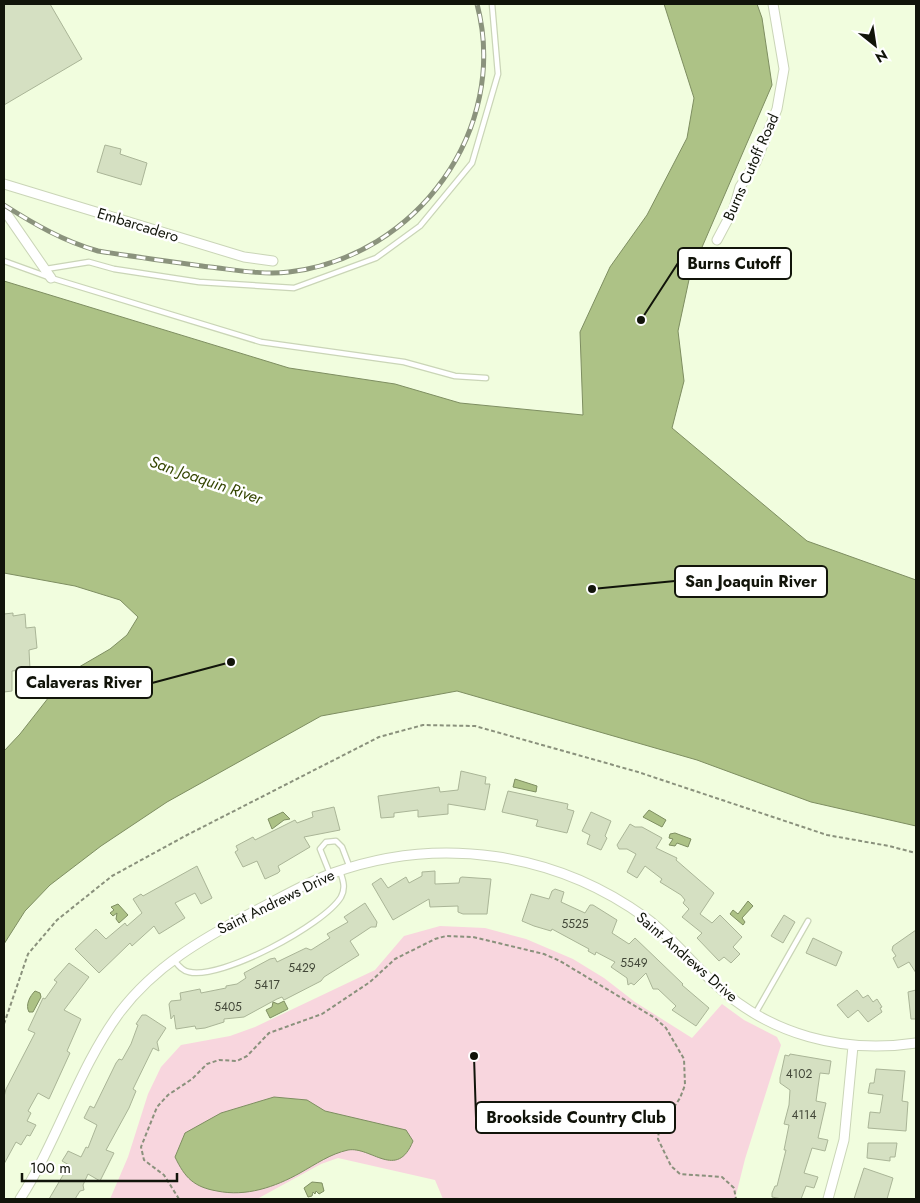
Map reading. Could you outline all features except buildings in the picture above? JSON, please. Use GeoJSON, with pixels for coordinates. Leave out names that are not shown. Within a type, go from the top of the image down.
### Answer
{"type":"FeatureCollection","features":[{"type":"Feature","properties":{"kind":"street","name":"Burns Cutoff Road"},"geometry":{"type":"LineString","coordinates":[[717,240],[734,208],[740,187],[756,162],[777,109],[784,69],[773,4]]}},
{"type":"Feature","properties":{"kind":"street","name":"Embarcadero"},"geometry":{"type":"LineString","coordinates":[[4,184],[244,257],[273,261]]}},
{"type":"Feature","properties":{"kind":"street"},"geometry":{"type":"LineString","coordinates":[[4,210],[51,278]]}},
{"type":"Feature","properties":{"kind":"street","name":"Saint Andrews Drive"},"geometry":{"type":"LineString","coordinates":[[20,1199],[43,1159],[106,1033],[137,992],[173,960],[215,932],[330,874],[381,859],[438,852],[496,856],[546,867],[600,889],[648,920],[671,939],[715,984],[754,1014],[800,1035],[853,1046],[877,1047],[916,1043]]}},
{"type":"Feature","properties":{"kind":"street"},"geometry":{"type":"LineString","coordinates":[[828,1199],[844,1140],[853,1046]]}},
{"type":"Feature","properties":{"kind":"lane"},"geometry":{"type":"LineString","coordinates":[[46,269],[89,262],[114,269],[199,282],[294,288],[376,258],[420,226],[472,163],[498,74],[492,4]]}},
{"type":"Feature","properties":{"kind":"lane"},"geometry":{"type":"LineString","coordinates":[[4,261],[51,278],[261,342],[404,362],[455,376],[486,378]]}},
{"type":"Feature","properties":{"kind":"lane"},"geometry":{"type":"LineString","coordinates":[[173,960],[189,972],[210,973],[228,968],[307,928],[327,913],[341,897],[345,869],[342,847],[336,841],[326,842],[320,849],[330,874]]}},
{"type":"Feature","properties":{"kind":"lane"},"geometry":{"type":"LineString","coordinates":[[754,1014],[808,921]]}},
{"type":"Feature","properties":{"kind":"path"},"geometry":{"type":"LineString","coordinates":[[4,1024],[28,954],[57,920],[112,876],[187,835],[380,737],[423,725],[474,726],[638,772],[827,835],[889,846],[916,853]]}},
{"type":"Feature","properties":{"kind":"path"},"geometry":{"type":"LineString","coordinates":[[179,1199],[168,1180],[147,1162],[141,1151],[153,1116],[168,1095],[188,1083],[207,1064],[219,1060],[237,1061],[247,1056],[269,1033],[322,1014],[370,982],[407,952],[446,936],[480,938],[544,954],[560,961],[662,1023],[684,1059],[686,1069],[685,1085],[680,1098],[660,1130],[658,1139],[675,1170],[686,1176],[722,1176],[734,1188],[736,1199]]}},
{"type":"Feature","properties":{"kind":"shaded area"},"geometry":{"type":"Polygon","coordinates":[[[440,926],[485,928],[526,939],[573,959],[604,978],[635,1002],[692,1038],[722,1004],[744,1020],[777,1037],[781,1045],[745,1159],[735,1199],[443,1199],[435,1180],[338,1158],[321,1164],[257,1199],[110,1199],[128,1157],[148,1094],[161,1067],[181,1045],[230,1036],[255,1027],[375,970],[404,936],[440,926]]]}},
{"type":"Feature","properties":{"kind":"water"},"geometry":{"type":"Polygon","coordinates":[[[664,4],[757,4],[762,18],[772,85],[690,275],[678,331],[684,381],[672,428],[807,541],[916,580],[916,826],[811,802],[697,760],[457,691],[321,716],[167,802],[101,846],[50,885],[25,911],[4,944],[4,751],[20,734],[67,674],[110,649],[127,635],[138,617],[120,600],[75,586],[4,573],[4,281],[289,368],[395,384],[460,403],[583,415],[580,332],[610,267],[647,215],[687,138],[694,98],[664,4]]]}},
{"type":"Feature","properties":{"kind":"water"},"geometry":{"type":"Polygon","coordinates":[[[515,779],[537,786],[536,792],[513,787],[515,779]]]}},
{"type":"Feature","properties":{"kind":"water"},"geometry":{"type":"Polygon","coordinates":[[[649,810],[666,820],[662,827],[643,817],[649,810]]]}},
{"type":"Feature","properties":{"kind":"water"},"geometry":{"type":"Polygon","coordinates":[[[283,812],[290,819],[284,820],[272,829],[268,819],[283,812]]]}},
{"type":"Feature","properties":{"kind":"water"},"geometry":{"type":"Polygon","coordinates":[[[675,833],[691,839],[688,847],[677,843],[675,846],[669,845],[673,839],[669,838],[670,834],[675,833]]]}},
{"type":"Feature","properties":{"kind":"water"},"geometry":{"type":"Polygon","coordinates":[[[748,901],[753,906],[742,918],[745,922],[743,925],[730,914],[733,910],[738,914],[748,901]]]}},
{"type":"Feature","properties":{"kind":"water"},"geometry":{"type":"Polygon","coordinates":[[[118,904],[128,915],[119,923],[116,919],[117,913],[113,916],[110,913],[114,910],[111,907],[118,904]]]}},
{"type":"Feature","properties":{"kind":"water"},"geometry":{"type":"Polygon","coordinates":[[[35,991],[40,993],[41,997],[33,1012],[29,1012],[29,1001],[35,991]]]}},
{"type":"Feature","properties":{"kind":"water"},"geometry":{"type":"Polygon","coordinates":[[[284,1001],[288,1009],[270,1018],[266,1010],[272,1007],[273,1002],[278,1004],[284,1001]]]}},
{"type":"Feature","properties":{"kind":"water"},"geometry":{"type":"Polygon","coordinates":[[[274,1097],[307,1100],[325,1111],[406,1130],[413,1141],[407,1153],[399,1159],[383,1159],[357,1150],[348,1150],[329,1157],[281,1183],[249,1192],[228,1193],[209,1189],[196,1184],[187,1176],[175,1157],[185,1133],[221,1113],[274,1097]]]}},
{"type":"Feature","properties":{"kind":"water"},"geometry":{"type":"Polygon","coordinates":[[[312,1182],[322,1183],[324,1191],[319,1194],[316,1191],[315,1194],[313,1192],[312,1196],[308,1197],[304,1188],[312,1182]]]}},
{"type":"Feature","properties":{"kind":"railway"},"geometry":{"type":"LineString","coordinates":[[4,205],[49,231],[98,251],[259,273],[289,272],[335,261],[377,241],[413,214],[443,179],[466,140],[480,96],[484,51],[477,4]]}},
{"type":"Feature","properties":{"kind":"place","name":"Burns Cutoff"},"geometry":{"type":"Point","coordinates":[641,320]}},
{"type":"Feature","properties":{"kind":"place","name":"San Joaquin River"},"geometry":{"type":"Point","coordinates":[592,589]}},
{"type":"Feature","properties":{"kind":"place","name":"Calaveras River"},"geometry":{"type":"Point","coordinates":[231,662]}},
{"type":"Feature","properties":{"kind":"place","name":"Brookside Country Club"},"geometry":{"type":"Point","coordinates":[474,1056]}}]}
